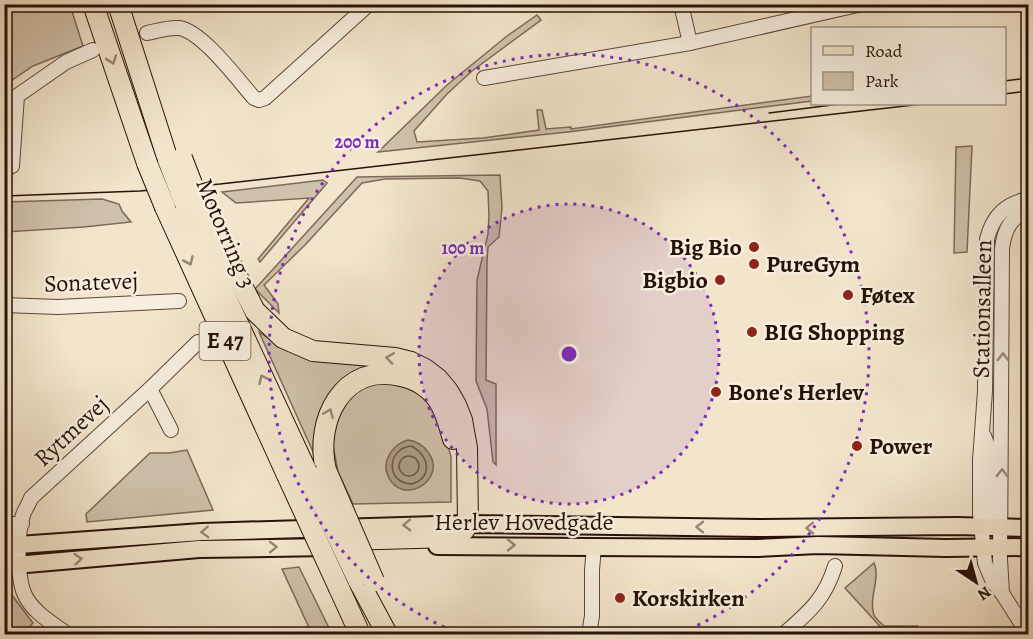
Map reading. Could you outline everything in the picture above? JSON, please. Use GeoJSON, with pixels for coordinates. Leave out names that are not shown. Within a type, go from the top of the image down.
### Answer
{"type":"FeatureCollection","features":[{"type":"Feature","properties":{"kind":"highway","name":"Motorring 3"},"geometry":{"type":"LineString","coordinates":[[93,4],[147,162],[165,207],[296,472],[365,579],[387,634]]}},
{"type":"Feature","properties":{"kind":"highway"},"geometry":{"type":"LineString","coordinates":[[121,13],[159,99],[175,159],[192,203],[255,311],[283,338],[313,351],[395,358],[411,362],[431,374],[448,391],[462,420],[468,448],[462,532]]}},
{"type":"Feature","properties":{"kind":"highway","name":"Motorring 3"},"geometry":{"type":"LineString","coordinates":[[192,203],[223,291],[296,472],[339,588],[360,634]]}},
{"type":"Feature","properties":{"kind":"highway"},"geometry":{"type":"LineString","coordinates":[[399,634],[365,579],[322,454],[326,419],[333,403],[344,390],[359,380],[375,375],[393,374],[410,378],[425,386],[438,399],[448,419],[454,444],[462,532]]}},
{"type":"Feature","properties":{"kind":"highway"},"geometry":{"type":"LineString","coordinates":[[333,548],[345,540],[462,532]]}},
{"type":"Feature","properties":{"kind":"main road","name":"Herlev Hovedgade"},"geometry":{"type":"LineString","coordinates":[[12,545],[202,532],[462,532],[958,526],[997,540]]}},
{"type":"Feature","properties":{"kind":"main road","name":"Herlev Hovedgade"},"geometry":{"type":"LineString","coordinates":[[462,532],[594,546],[777,548],[997,540],[1029,528]]}},
{"type":"Feature","properties":{"kind":"main road"},"geometry":{"type":"LineString","coordinates":[[997,540],[1029,539]]}},
{"type":"Feature","properties":{"kind":"main road"},"geometry":{"type":"LineString","coordinates":[[12,565],[198,549],[333,548]]}},
{"type":"Feature","properties":{"kind":"street"},"geometry":{"type":"LineString","coordinates":[[147,33],[168,28],[181,28],[194,32],[254,98],[260,100],[265,98],[369,4]]}},
{"type":"Feature","properties":{"kind":"street"},"geometry":{"type":"LineString","coordinates":[[681,4],[690,43]]}},
{"type":"Feature","properties":{"kind":"street"},"geometry":{"type":"LineString","coordinates":[[484,78],[690,43],[862,4]]}},
{"type":"Feature","properties":{"kind":"street"},"geometry":{"type":"LineString","coordinates":[[4,169],[12,166],[17,96],[66,62],[93,50]]}},
{"type":"Feature","properties":{"kind":"street","name":"Stationsalleen"},"geometry":{"type":"LineString","coordinates":[[997,540],[989,518],[990,451],[982,431],[985,391],[987,239],[995,219],[1002,211],[1015,202],[1029,199]]}},
{"type":"Feature","properties":{"kind":"street","name":"Stationsalleen"},"geometry":{"type":"LineString","coordinates":[[997,540],[1002,420],[1004,234],[1016,217],[1029,211]]}},
{"type":"Feature","properties":{"kind":"street","name":"Sonatevej"},"geometry":{"type":"LineString","coordinates":[[4,305],[58,307],[179,301]]}},
{"type":"Feature","properties":{"kind":"street","name":"Rytmevej"},"geometry":{"type":"LineString","coordinates":[[12,545],[22,524],[23,514],[32,498],[198,342]]}},
{"type":"Feature","properties":{"kind":"street"},"geometry":{"type":"LineString","coordinates":[[150,389],[171,430]]}},
{"type":"Feature","properties":{"kind":"street","name":"Stationsalleen"},"geometry":{"type":"LineString","coordinates":[[985,391],[988,413],[995,419],[1002,420]]}},
{"type":"Feature","properties":{"kind":"street"},"geometry":{"type":"LineString","coordinates":[[958,526],[971,514],[973,433],[984,411]]}},
{"type":"Feature","properties":{"kind":"street"},"geometry":{"type":"LineString","coordinates":[[4,524],[22,524]]}},
{"type":"Feature","properties":{"kind":"street"},"geometry":{"type":"LineString","coordinates":[[997,540],[997,572],[1002,590],[1028,634]]}},
{"type":"Feature","properties":{"kind":"street"},"geometry":{"type":"LineString","coordinates":[[12,545],[12,565],[20,578],[24,594],[36,611],[67,634]]}},
{"type":"Feature","properties":{"kind":"street"},"geometry":{"type":"LineString","coordinates":[[589,634],[592,616],[594,546]]}},
{"type":"Feature","properties":{"kind":"street"},"geometry":{"type":"LineString","coordinates":[[784,634],[820,601],[836,566]]}},
{"type":"Feature","properties":{"kind":"green space"},"geometry":{"type":"Polygon","coordinates":[[[4,5],[70,5],[83,46],[33,66],[8,83],[6,99],[10,130],[5,130],[4,5]]]}},
{"type":"Feature","properties":{"kind":"green space"},"geometry":{"type":"Polygon","coordinates":[[[537,15],[541,20],[472,71],[447,94],[414,131],[417,142],[483,138],[539,130],[537,110],[542,110],[546,129],[571,127],[571,129],[811,96],[811,101],[568,132],[378,152],[447,85],[507,36],[537,15]]]}},
{"type":"Feature","properties":{"kind":"green space"},"geometry":{"type":"Polygon","coordinates":[[[972,146],[967,252],[954,253],[956,147],[972,146]]]}},
{"type":"Feature","properties":{"kind":"green space"},"geometry":{"type":"Polygon","coordinates":[[[500,175],[502,208],[499,237],[488,247],[487,261],[486,380],[496,384],[496,465],[493,462],[487,409],[476,381],[477,280],[488,234],[489,216],[488,191],[480,181],[460,178],[385,179],[362,183],[305,245],[264,285],[278,304],[279,313],[255,289],[357,177],[500,175]]]}},
{"type":"Feature","properties":{"kind":"green space"},"geometry":{"type":"Polygon","coordinates":[[[323,180],[327,183],[260,262],[258,259],[309,198],[236,203],[222,192],[323,180]]]}},
{"type":"Feature","properties":{"kind":"green space"},"geometry":{"type":"Polygon","coordinates":[[[102,199],[119,204],[131,222],[5,232],[5,202],[102,199]]]}},
{"type":"Feature","properties":{"kind":"green space"},"geometry":{"type":"Polygon","coordinates":[[[259,332],[282,347],[399,366],[368,368],[314,454],[259,332]]]}},
{"type":"Feature","properties":{"kind":"green space"},"geometry":{"type":"Polygon","coordinates":[[[395,380],[421,390],[439,413],[451,457],[451,502],[353,504],[338,472],[332,440],[340,410],[355,391],[374,382],[395,380]]]}},
{"type":"Feature","properties":{"kind":"green space"},"geometry":{"type":"Polygon","coordinates":[[[187,450],[213,510],[87,522],[86,514],[150,453],[187,450]]]}},
{"type":"Feature","properties":{"kind":"green space"},"geometry":{"type":"Polygon","coordinates":[[[874,563],[876,575],[872,602],[874,615],[884,626],[917,626],[907,634],[897,630],[887,634],[845,588],[874,563]]]}},
{"type":"Feature","properties":{"kind":"green space"},"geometry":{"type":"Polygon","coordinates":[[[299,567],[332,634],[312,634],[282,569],[299,567]]]}},
{"type":"Feature","properties":{"kind":"green space"},"geometry":{"type":"Polygon","coordinates":[[[5,586],[33,623],[23,634],[5,634],[5,586]]]}},
{"type":"Feature","properties":{"kind":"water"},"geometry":{"type":"Polygon","coordinates":[[[408,440],[424,447],[428,452],[433,462],[433,472],[421,486],[412,490],[403,490],[395,485],[388,476],[386,465],[393,449],[408,440]]]}},
{"type":"Feature","properties":{"kind":"tram line"},"geometry":{"type":"LineString","coordinates":[[1006,81],[1028,78]]}},
{"type":"Feature","properties":{"kind":"tram line"},"geometry":{"type":"LineString","coordinates":[[1006,94],[1028,91]]}},
{"type":"Feature","properties":{"kind":"tram line"},"geometry":{"type":"LineString","coordinates":[[769,113],[832,105]]}},
{"type":"Feature","properties":{"kind":"tram line"},"geometry":{"type":"LineString","coordinates":[[4,196],[140,191],[220,184],[914,105]]}},
{"type":"Feature","properties":{"kind":"place","name":"Big Bio"},"geometry":{"type":"Point","coordinates":[754,247]}},
{"type":"Feature","properties":{"kind":"place","name":"PureGym"},"geometry":{"type":"Point","coordinates":[754,264]}},
{"type":"Feature","properties":{"kind":"place","name":"Bigbio"},"geometry":{"type":"Point","coordinates":[720,280]}},
{"type":"Feature","properties":{"kind":"place","name":"Føtex"},"geometry":{"type":"Point","coordinates":[848,295]}},
{"type":"Feature","properties":{"kind":"place","name":"BIG Shopping"},"geometry":{"type":"Point","coordinates":[752,332]}},
{"type":"Feature","properties":{"kind":"place","name":"Bone's Herlev"},"geometry":{"type":"Point","coordinates":[716,392]}},
{"type":"Feature","properties":{"kind":"place","name":"Power"},"geometry":{"type":"Point","coordinates":[857,446]}},
{"type":"Feature","properties":{"kind":"place","name":"Korskirken"},"geometry":{"type":"Point","coordinates":[620,598]}}]}
